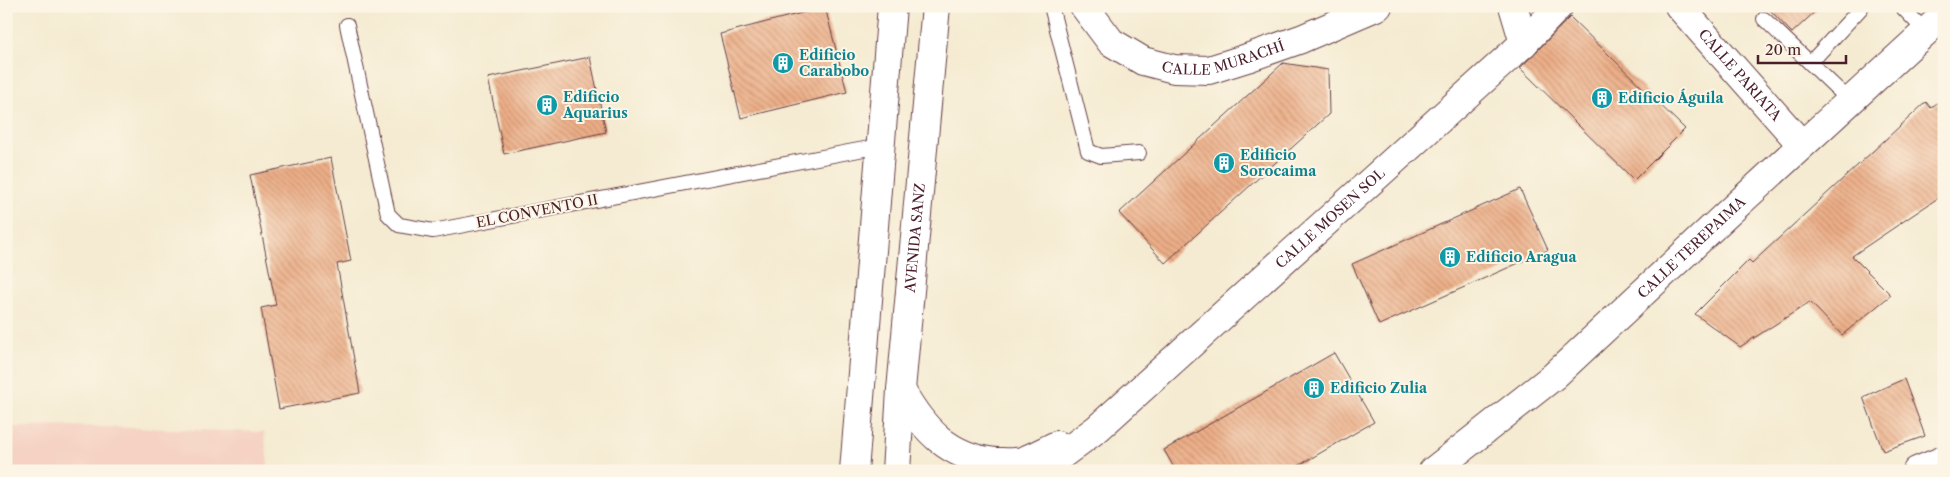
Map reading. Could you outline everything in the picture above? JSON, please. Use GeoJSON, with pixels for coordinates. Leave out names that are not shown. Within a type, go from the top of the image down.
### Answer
{"type":"FeatureCollection","features":[{"type":"Feature","properties":{"kind":"street"},"geometry":{"type":"LineString","coordinates":[[854,471],[892,6]]}},
{"type":"Feature","properties":{"kind":"street","name":"AVENIDA SANZ"},"geometry":{"type":"LineString","coordinates":[[896,471],[901,390],[936,6]]}},
{"type":"Feature","properties":{"kind":"street","name":"CALLE MURACHÍ"},"geometry":{"type":"LineString","coordinates":[[1084,6],[1111,42],[1143,61],[1174,69],[1208,70],[1292,42],[1378,6]]}},
{"type":"Feature","properties":{"kind":"street"},"geometry":{"type":"LineString","coordinates":[[1513,6],[1524,43]]}},
{"type":"Feature","properties":{"kind":"street","name":"CALLE MOSEN SOL"},"geometry":{"type":"LineString","coordinates":[[1040,471],[1098,428],[1524,43],[1559,6]]}},
{"type":"Feature","properties":{"kind":"street","name":"CALLE PARIATA"},"geometry":{"type":"LineString","coordinates":[[1679,6],[1802,145]]}},
{"type":"Feature","properties":{"kind":"street","name":"CALLE TEREPAIMA"},"geometry":{"type":"LineString","coordinates":[[1433,471],[1554,376],[1935,23]]}},
{"type":"Feature","properties":{"kind":"street","name":"CALLE MOSEN SOL"},"geometry":{"type":"LineString","coordinates":[[901,390],[915,414],[929,430],[945,444],[980,460],[1021,461],[1098,428]]}},
{"type":"Feature","properties":{"kind":"street"},"geometry":{"type":"LineString","coordinates":[[1917,471],[1944,460]]}},
{"type":"Feature","properties":{"kind":"lane"},"geometry":{"type":"LineString","coordinates":[[1051,6],[1088,151],[1101,156],[1139,154]]}},
{"type":"Feature","properties":{"kind":"lane"},"geometry":{"type":"LineString","coordinates":[[1901,6],[1935,23]]}},
{"type":"Feature","properties":{"kind":"lane"},"geometry":{"type":"LineString","coordinates":[[1810,63],[1861,8]]}},
{"type":"Feature","properties":{"kind":"lane"},"geometry":{"type":"LineString","coordinates":[[1764,19],[1850,101]]}},
{"type":"Feature","properties":{"kind":"lane","name":"EL CONVENTO II"},"geometry":{"type":"LineString","coordinates":[[347,25],[388,214],[400,225],[433,231],[880,146]]}},
{"type":"Feature","properties":{"kind":"shaded area"},"geometry":{"type":"Polygon","coordinates":[[[74,426],[264,432],[269,471],[6,471],[6,427],[74,426]]]}},
{"type":"Feature","properties":{"kind":"building"},"geometry":{"type":"Polygon","coordinates":[[[1766,6],[1821,6],[1792,33],[1766,6]]]}},
{"type":"Feature","properties":{"kind":"building","name":"Edificio Carabobo"},"geometry":{"type":"Polygon","coordinates":[[[825,7],[847,92],[741,118],[720,34],[825,7]]]}},
{"type":"Feature","properties":{"kind":"building","name":"Edificio Águila"},"geometry":{"type":"Polygon","coordinates":[[[1570,17],[1685,129],[1634,180],[1520,68],[1570,17]]]}},
{"type":"Feature","properties":{"kind":"building","name":"Edificio Aquarius"},"geometry":{"type":"Polygon","coordinates":[[[590,57],[606,132],[504,154],[488,78],[590,57]]]}},
{"type":"Feature","properties":{"kind":"building","name":"Edificio Sorocaima"},"geometry":{"type":"Polygon","coordinates":[[[1283,63],[1328,70],[1329,114],[1165,263],[1119,213],[1283,63]]]}},
{"type":"Feature","properties":{"kind":"building"},"geometry":{"type":"Polygon","coordinates":[[[1944,97],[1944,194],[1852,256],[1891,295],[1842,335],[1810,302],[1740,347],[1695,314],[1749,260],[1752,263],[1926,102],[1931,108],[1944,97]]]}},
{"type":"Feature","properties":{"kind":"building"},"geometry":{"type":"Polygon","coordinates":[[[331,158],[351,261],[337,264],[360,393],[279,409],[261,308],[276,305],[250,175],[331,158]]]}},
{"type":"Feature","properties":{"kind":"building","name":"Edificio Aragua"},"geometry":{"type":"Polygon","coordinates":[[[1520,189],[1548,250],[1379,325],[1352,264],[1520,189]]]}},
{"type":"Feature","properties":{"kind":"building","name":"Edificio Zulia"},"geometry":{"type":"Polygon","coordinates":[[[1334,353],[1374,422],[1289,471],[1176,471],[1164,450],[1334,353]]]}},
{"type":"Feature","properties":{"kind":"building"},"geometry":{"type":"Polygon","coordinates":[[[1904,379],[1925,436],[1883,451],[1863,397],[1904,379]]]}},
{"type":"Feature","properties":{"kind":"place","name":"Edificio Carabobo"},"geometry":{"type":"Point","coordinates":[783,63]}},
{"type":"Feature","properties":{"kind":"place","name":"Edificio Águila"},"geometry":{"type":"Point","coordinates":[1602,98]}},
{"type":"Feature","properties":{"kind":"place","name":"Edificio Aquarius"},"geometry":{"type":"Point","coordinates":[547,105]}},
{"type":"Feature","properties":{"kind":"place","name":"Edificio Sorocaima"},"geometry":{"type":"Point","coordinates":[1224,163]}},
{"type":"Feature","properties":{"kind":"place","name":"Edificio Aragua"},"geometry":{"type":"Point","coordinates":[1450,257]}},
{"type":"Feature","properties":{"kind":"place","name":"Edificio Zulia"},"geometry":{"type":"Point","coordinates":[1314,388]}}]}
